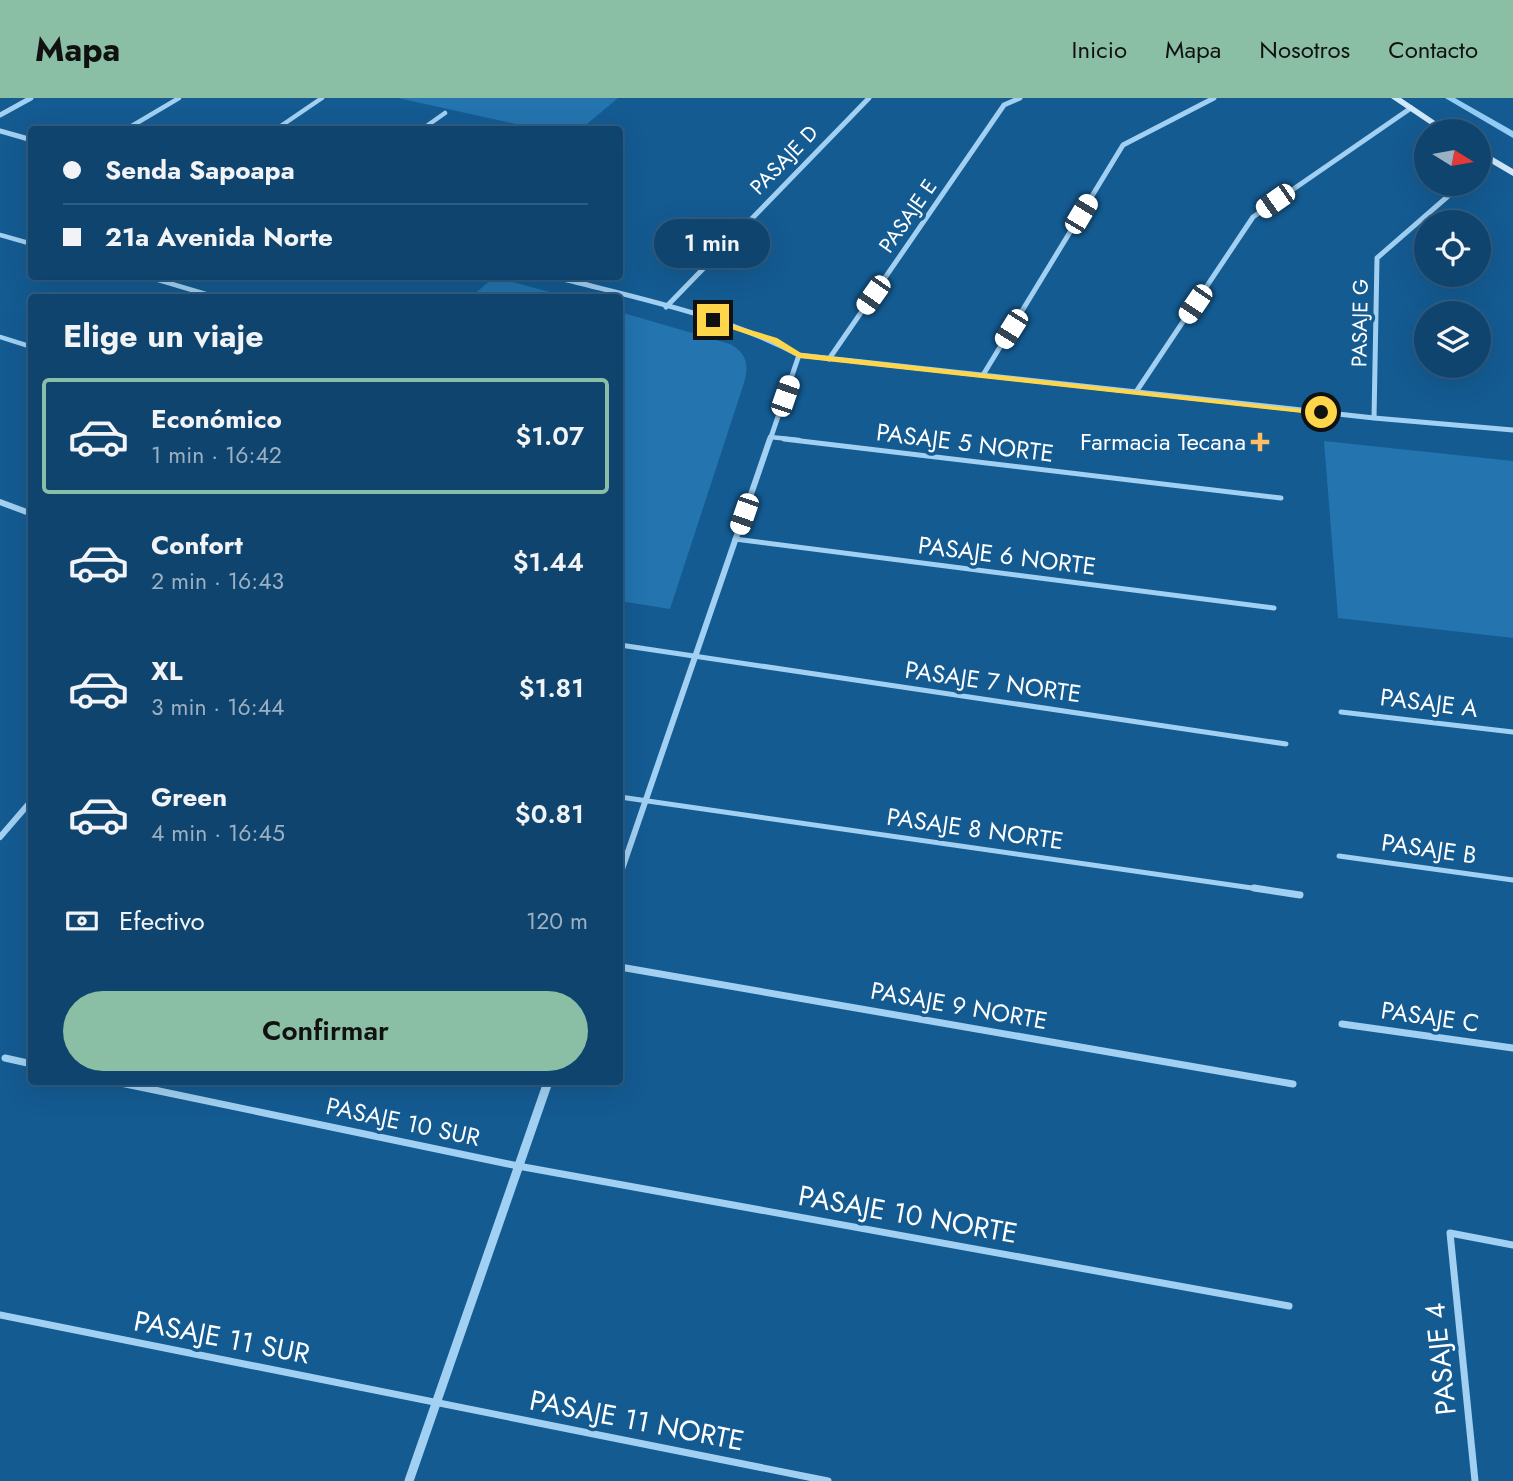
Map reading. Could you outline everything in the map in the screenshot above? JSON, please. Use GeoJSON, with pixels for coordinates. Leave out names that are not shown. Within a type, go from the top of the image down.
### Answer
{"type":"FeatureCollection","features":[{"type":"Feature","properties":{"kind":"main road"},"geometry":{"type":"LineString","coordinates":[[1395,98],[1428,119]]}},
{"type":"Feature","properties":{"kind":"main road"},"geometry":{"type":"LineString","coordinates":[[1491,160],[1513,173]]}},
{"type":"Feature","properties":{"kind":"street"},"geometry":{"type":"LineString","coordinates":[[0,115],[31,98]]}},
{"type":"Feature","properties":{"kind":"street"},"geometry":{"type":"LineString","coordinates":[[131,126],[179,98]]}},
{"type":"Feature","properties":{"kind":"street"},"geometry":{"type":"LineString","coordinates":[[281,126],[322,98]]}},
{"type":"Feature","properties":{"kind":"street","name":"PASAJE D"},"geometry":{"type":"LineString","coordinates":[[666,307],[869,98]]}},
{"type":"Feature","properties":{"kind":"street","name":"PASAJE E"},"geometry":{"type":"LineString","coordinates":[[829,359],[1004,105],[1020,98]]}},
{"type":"Feature","properties":{"kind":"street"},"geometry":{"type":"LineString","coordinates":[[983,375],[1123,145],[1214,98]]}},
{"type":"Feature","properties":{"kind":"street"},"geometry":{"type":"LineString","coordinates":[[1136,392],[1253,217],[1411,108]]}},
{"type":"Feature","properties":{"kind":"street"},"geometry":{"type":"LineString","coordinates":[[426,126],[444,113]]}},
{"type":"Feature","properties":{"kind":"street"},"geometry":{"type":"LineString","coordinates":[[0,131],[28,138]]}},
{"type":"Feature","properties":{"kind":"street","name":"PASAJE G"},"geometry":{"type":"LineString","coordinates":[[1374,418],[1377,258],[1448,196]]}},
{"type":"Feature","properties":{"kind":"street"},"geometry":{"type":"LineString","coordinates":[[0,235],[28,243]]}},
{"type":"Feature","properties":{"kind":"street"},"geometry":{"type":"LineString","coordinates":[[158,280],[206,294]]}},
{"type":"Feature","properties":{"kind":"street"},"geometry":{"type":"LineString","coordinates":[[567,280],[618,294]]}},
{"type":"Feature","properties":{"kind":"street"},"geometry":{"type":"LineString","coordinates":[[623,295],[737,326],[774,340],[799,355],[1374,418],[1513,430]]}},
{"type":"Feature","properties":{"kind":"street"},"geometry":{"type":"LineString","coordinates":[[0,337],[28,346]]}},
{"type":"Feature","properties":{"kind":"street"},"geometry":{"type":"LineString","coordinates":[[623,866],[799,355]]}},
{"type":"Feature","properties":{"kind":"street","name":"PASAJE 5 NORTE"},"geometry":{"type":"LineString","coordinates":[[771,438],[1280,498]]}},
{"type":"Feature","properties":{"kind":"street"},"geometry":{"type":"LineString","coordinates":[[0,502],[28,512]]}},
{"type":"Feature","properties":{"kind":"street","name":"PASAJE 6 NORTE"},"geometry":{"type":"LineString","coordinates":[[735,539],[1274,608]]}},
{"type":"Feature","properties":{"kind":"street","name":"PASAJE 7 NORTE"},"geometry":{"type":"LineString","coordinates":[[623,646],[1286,744]]}},
{"type":"Feature","properties":{"kind":"street","name":"PASAJE A"},"geometry":{"type":"LineString","coordinates":[[1340,712],[1513,732]]}},
{"type":"Feature","properties":{"kind":"street","name":"PASAJE 8 NORTE"},"geometry":{"type":"LineString","coordinates":[[623,797],[1300,895]]}},
{"type":"Feature","properties":{"kind":"street"},"geometry":{"type":"LineString","coordinates":[[0,837],[28,805]]}},
{"type":"Feature","properties":{"kind":"street","name":"PASAJE B"},"geometry":{"type":"LineString","coordinates":[[1339,856],[1513,880]]}},
{"type":"Feature","properties":{"kind":"street","name":"PASAJE 9 NORTE"},"geometry":{"type":"LineString","coordinates":[[623,968],[1293,1084]]}},
{"type":"Feature","properties":{"kind":"street","name":"PASAJE C"},"geometry":{"type":"LineString","coordinates":[[1342,1024],[1513,1048]]}},
{"type":"Feature","properties":{"kind":"street"},"geometry":{"type":"LineString","coordinates":[[5,1058],[28,1063]]}},
{"type":"Feature","properties":{"kind":"street","name":"PASAJE 10 SUR"},"geometry":{"type":"LineString","coordinates":[[130,1085],[518,1166]]}},
{"type":"Feature","properties":{"kind":"street"},"geometry":{"type":"LineString","coordinates":[[409,1481],[547,1085]]}},
{"type":"Feature","properties":{"kind":"street","name":"PASAJE 10 NORTE"},"geometry":{"type":"LineString","coordinates":[[518,1166],[1289,1306]]}},
{"type":"Feature","properties":{"kind":"street","name":"PASAJE 4"},"geometry":{"type":"LineString","coordinates":[[1475,1481],[1450,1233],[1513,1245]]}},
{"type":"Feature","properties":{"kind":"street","name":"PASAJE 11 SUR"},"geometry":{"type":"LineString","coordinates":[[0,1315],[436,1404]]}},
{"type":"Feature","properties":{"kind":"street","name":"PASAJE 11 NORTE"},"geometry":{"type":"LineString","coordinates":[[436,1404],[828,1481]]}},
{"type":"Feature","properties":{"kind":"shaded area"},"geometry":{"type":"Polygon","coordinates":[[[398,98],[618,98],[585,126],[524,126],[398,98]]]}},
{"type":"Feature","properties":{"kind":"shaded area"},"geometry":{"type":"Polygon","coordinates":[[[491,280],[505,280],[557,294],[474,294],[491,280]]]}},
{"type":"Feature","properties":{"kind":"shaded area"},"geometry":{"type":"Polygon","coordinates":[[[623,313],[730,344],[740,351],[746,365],[744,383],[670,609],[623,601],[623,313]]]}},
{"type":"Feature","properties":{"kind":"shaded area"},"geometry":{"type":"Polygon","coordinates":[[[1324,441],[1513,461],[1513,638],[1338,618],[1324,441]]]}},
{"type":"Feature","properties":{"kind":"waterway"},"geometry":{"type":"LineString","coordinates":[[1449,98],[1513,135]]}},
{"type":"Feature","properties":{"kind":"place","name":"Farmacia Tecana"},"geometry":{"type":"Point","coordinates":[1260,442]}},
{"type":"Feature","properties":{"kind":"route"},"geometry":{"type":"LineString","coordinates":[[713,320],[774,340],[799,355],[1321,412]]}}]}
